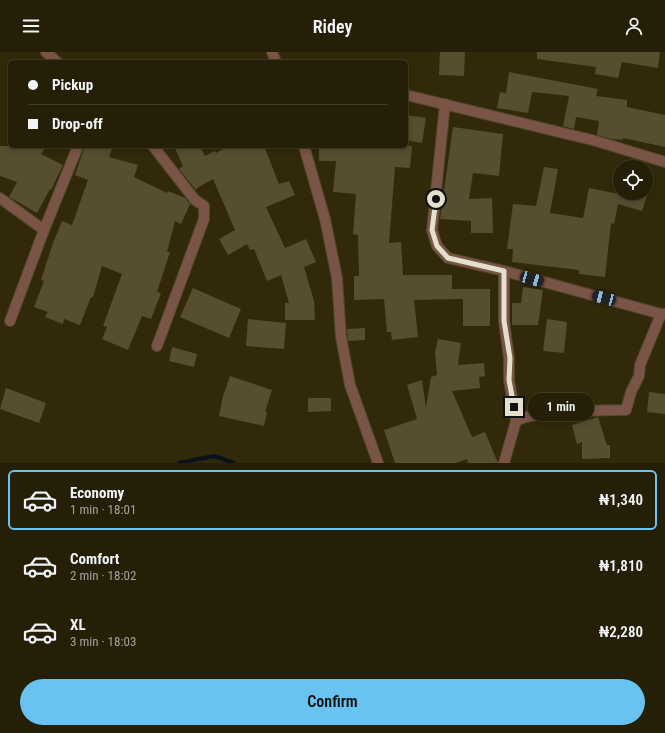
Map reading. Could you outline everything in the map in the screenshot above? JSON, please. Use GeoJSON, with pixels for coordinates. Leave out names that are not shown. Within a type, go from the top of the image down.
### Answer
{"type":"FeatureCollection","features":[{"type":"Feature","properties":{"kind":"street"},"geometry":{"type":"LineString","coordinates":[[46,52],[55,60]]}},
{"type":"Feature","properties":{"kind":"street"},"geometry":{"type":"LineString","coordinates":[[408,95],[596,141],[665,162]]}},
{"type":"Feature","properties":{"kind":"street"},"geometry":{"type":"LineString","coordinates":[[445,104],[432,230],[437,246],[448,258],[504,271],[663,314],[640,365],[639,376],[631,392],[626,410],[571,411],[548,415],[533,414],[516,421]]}},
{"type":"Feature","properties":{"kind":"street"},"geometry":{"type":"LineString","coordinates":[[10,321],[44,230],[77,148]]}},
{"type":"Feature","properties":{"kind":"street"},"geometry":{"type":"LineString","coordinates":[[155,148],[195,200],[204,206],[204,220],[157,346]]}},
{"type":"Feature","properties":{"kind":"street"},"geometry":{"type":"LineString","coordinates":[[305,148],[325,219],[337,278],[341,337],[350,385],[378,463]]}},
{"type":"Feature","properties":{"kind":"street"},"geometry":{"type":"LineString","coordinates":[[0,198],[44,230]]}},
{"type":"Feature","properties":{"kind":"street"},"geometry":{"type":"LineString","coordinates":[[504,271],[504,321],[510,358],[509,380],[516,421],[504,463]]}},
{"type":"Feature","properties":{"kind":"building"},"geometry":{"type":"Polygon","coordinates":[[[440,52],[465,52],[464,76],[439,75],[440,52]]]}},
{"type":"Feature","properties":{"kind":"building"},"geometry":{"type":"Polygon","coordinates":[[[537,52],[660,52],[658,68],[622,62],[618,78],[595,74],[596,67],[537,59],[537,52]]]}},
{"type":"Feature","properties":{"kind":"building"},"geometry":{"type":"Polygon","coordinates":[[[509,72],[598,89],[596,96],[627,100],[627,107],[665,115],[665,147],[623,138],[622,140],[612,139],[597,135],[599,121],[576,117],[574,129],[563,126],[569,96],[532,92],[528,113],[497,108],[500,92],[506,93],[509,72]]]}},
{"type":"Feature","properties":{"kind":"building"},"geometry":{"type":"Polygon","coordinates":[[[408,115],[426,118],[422,143],[408,140],[408,115]]]}},
{"type":"Feature","properties":{"kind":"building"},"geometry":{"type":"Polygon","coordinates":[[[453,127],[503,134],[499,176],[473,173],[469,199],[492,198],[493,233],[471,233],[471,221],[440,219],[453,127]]]}},
{"type":"Feature","properties":{"kind":"building"},"geometry":{"type":"Polygon","coordinates":[[[0,146],[8,146],[8,148],[46,148],[41,154],[63,165],[51,190],[50,189],[37,213],[9,197],[17,182],[0,176],[0,146]]]}},
{"type":"Feature","properties":{"kind":"building"},"geometry":{"type":"Polygon","coordinates":[[[408,146],[412,146],[410,168],[395,167],[389,243],[401,242],[403,275],[452,275],[452,289],[490,289],[490,326],[463,326],[463,299],[414,300],[418,337],[392,340],[391,332],[387,332],[384,299],[354,300],[354,276],[359,276],[358,235],[353,234],[356,194],[333,192],[336,161],[319,161],[319,148],[408,148],[408,146]]]}},
{"type":"Feature","properties":{"kind":"building"},"geometry":{"type":"Polygon","coordinates":[[[84,148],[112,148],[109,157],[138,165],[134,177],[167,193],[168,191],[185,198],[190,204],[181,224],[175,221],[167,252],[170,252],[157,292],[161,293],[151,319],[142,316],[128,350],[102,339],[107,327],[103,326],[122,274],[102,266],[93,297],[91,297],[80,325],[64,319],[63,324],[45,317],[48,312],[34,307],[44,281],[41,280],[53,243],[62,221],[72,225],[88,180],[75,175],[84,148]]]}},
{"type":"Feature","properties":{"kind":"building"},"geometry":{"type":"Polygon","coordinates":[[[175,148],[201,148],[205,156],[215,151],[216,153],[225,148],[265,148],[279,184],[289,181],[295,195],[266,207],[285,248],[306,239],[316,262],[304,267],[314,301],[315,320],[285,320],[285,303],[289,303],[281,275],[267,281],[254,249],[250,250],[247,244],[228,255],[219,239],[235,230],[213,179],[196,190],[179,169],[183,166],[175,148]]]}},
{"type":"Feature","properties":{"kind":"building"},"geometry":{"type":"Polygon","coordinates":[[[544,167],[558,169],[550,213],[583,218],[589,188],[613,193],[613,200],[646,200],[642,211],[618,204],[614,224],[611,223],[605,277],[579,274],[579,270],[512,262],[513,249],[507,249],[513,204],[536,206],[544,167]]]}},
{"type":"Feature","properties":{"kind":"building"},"geometry":{"type":"Polygon","coordinates":[[[523,287],[543,290],[538,325],[512,325],[512,303],[521,303],[523,287]]]}},
{"type":"Feature","properties":{"kind":"building"},"geometry":{"type":"Polygon","coordinates":[[[193,288],[241,309],[229,338],[180,317],[193,288]]]}},
{"type":"Feature","properties":{"kind":"building"},"geometry":{"type":"Polygon","coordinates":[[[248,319],[286,323],[284,349],[246,346],[248,319]]]}},
{"type":"Feature","properties":{"kind":"building"},"geometry":{"type":"Polygon","coordinates":[[[547,319],[567,322],[564,353],[543,351],[547,319]]]}},
{"type":"Feature","properties":{"kind":"building"},"geometry":{"type":"Polygon","coordinates":[[[365,328],[365,340],[348,341],[347,329],[365,328]]]}},
{"type":"Feature","properties":{"kind":"building"},"geometry":{"type":"Polygon","coordinates":[[[438,339],[461,343],[458,365],[484,363],[485,376],[479,377],[480,388],[452,391],[472,437],[485,432],[498,463],[468,463],[467,459],[456,463],[395,463],[384,430],[417,419],[407,385],[422,380],[426,408],[431,377],[437,375],[435,353],[438,339]]]}},
{"type":"Feature","properties":{"kind":"building"},"geometry":{"type":"Polygon","coordinates":[[[172,347],[197,354],[194,367],[169,361],[172,347]]]}},
{"type":"Feature","properties":{"kind":"building"},"geometry":{"type":"Polygon","coordinates":[[[230,376],[272,390],[265,412],[267,412],[264,426],[219,416],[223,396],[230,376]]]}},
{"type":"Feature","properties":{"kind":"building"},"geometry":{"type":"Polygon","coordinates":[[[6,388],[46,403],[39,423],[0,409],[6,388]]]}},
{"type":"Feature","properties":{"kind":"building"},"geometry":{"type":"Polygon","coordinates":[[[649,392],[665,394],[665,414],[647,412],[649,392]]]}},
{"type":"Feature","properties":{"kind":"building"},"geometry":{"type":"Polygon","coordinates":[[[308,398],[331,398],[331,411],[308,412],[308,398]]]}},
{"type":"Feature","properties":{"kind":"building"},"geometry":{"type":"Polygon","coordinates":[[[598,417],[607,445],[610,445],[610,458],[582,459],[582,442],[577,444],[572,425],[598,417]]]}},
{"type":"Feature","properties":{"kind":"waterway"},"geometry":{"type":"LineString","coordinates":[[179,463],[214,456],[234,463]]}},
{"type":"Feature","properties":{"kind":"route"},"geometry":{"type":"LineString","coordinates":[[436,199],[432,230],[437,246],[448,258],[504,271],[504,321],[510,358],[509,380],[514,407]]}}]}
